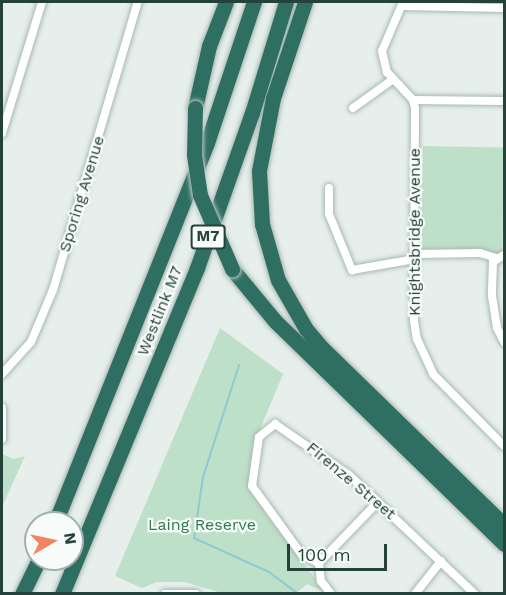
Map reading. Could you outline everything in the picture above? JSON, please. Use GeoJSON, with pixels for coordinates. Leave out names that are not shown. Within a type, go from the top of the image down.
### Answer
{"type":"FeatureCollection","features":[{"type":"Feature","properties":{"kind":"highway"},"geometry":{"type":"LineString","coordinates":[[226,2],[209,46],[195,108],[194,155],[200,195],[232,269],[282,329],[504,544]]}},
{"type":"Feature","properties":{"kind":"highway","name":"Westlink M7"},"geometry":{"type":"LineString","coordinates":[[61,511],[207,143],[254,2]]}},
{"type":"Feature","properties":{"kind":"highway","name":"Westlink M7"},"geometry":{"type":"LineString","coordinates":[[62,594],[201,257],[286,2]]}},
{"type":"Feature","properties":{"kind":"highway"},"geometry":{"type":"LineString","coordinates":[[305,2],[273,98],[261,157],[259,188],[268,252],[278,279],[306,329],[504,525]]}},
{"type":"Feature","properties":{"kind":"highway"},"geometry":{"type":"LineString","coordinates":[[22,594],[33,571]]}},
{"type":"Feature","properties":{"kind":"street"},"geometry":{"type":"LineString","coordinates":[[2,133],[42,2]]}},
{"type":"Feature","properties":{"kind":"street","name":"Sporing Avenue"},"geometry":{"type":"LineString","coordinates":[[2,374],[31,342],[53,290],[138,2]]}},
{"type":"Feature","properties":{"kind":"street"},"geometry":{"type":"LineString","coordinates":[[504,8],[484,4],[403,4],[382,51],[392,80],[413,100],[504,102]]}},
{"type":"Feature","properties":{"kind":"street"},"geometry":{"type":"LineString","coordinates":[[353,108],[392,80]]}},
{"type":"Feature","properties":{"kind":"street","name":"Knightsbridge Avenue"},"geometry":{"type":"LineString","coordinates":[[413,100],[414,321],[423,356],[446,389],[504,446]]}},
{"type":"Feature","properties":{"kind":"street"},"geometry":{"type":"LineString","coordinates":[[329,188],[329,214],[345,259],[356,276],[415,257],[480,253],[500,257],[492,268],[493,313],[504,342]]}},
{"type":"Feature","properties":{"kind":"street"},"geometry":{"type":"LineString","coordinates":[[2,408],[2,439]]}},
{"type":"Feature","properties":{"kind":"street","name":"Firenze Street"},"geometry":{"type":"LineString","coordinates":[[319,563],[302,555],[252,486],[259,437],[275,424],[318,451],[378,502],[476,594]]}},
{"type":"Feature","properties":{"kind":"street"},"geometry":{"type":"LineString","coordinates":[[331,594],[321,581],[319,563],[378,502]]}},
{"type":"Feature","properties":{"kind":"street"},"geometry":{"type":"LineString","coordinates":[[415,594],[441,561]]}},
{"type":"Feature","properties":{"kind":"street"},"geometry":{"type":"LineString","coordinates":[[165,594],[196,594]]}},
{"type":"Feature","properties":{"kind":"green space"},"geometry":{"type":"Polygon","coordinates":[[[423,146],[504,147],[502,253],[421,252],[423,146]]]}},
{"type":"Feature","properties":{"kind":"green space","name":"Laing Reserve"},"geometry":{"type":"Polygon","coordinates":[[[220,328],[283,374],[253,446],[248,489],[326,593],[307,584],[295,594],[222,593],[185,582],[157,582],[142,588],[115,576],[220,328]]]}},
{"type":"Feature","properties":{"kind":"green space"},"geometry":{"type":"Polygon","coordinates":[[[2,454],[14,459],[25,456],[2,507],[2,454]]]}},
{"type":"Feature","properties":{"kind":"waterway"},"geometry":{"type":"LineString","coordinates":[[239,365],[203,477],[194,538],[269,572],[298,594]]}}]}
